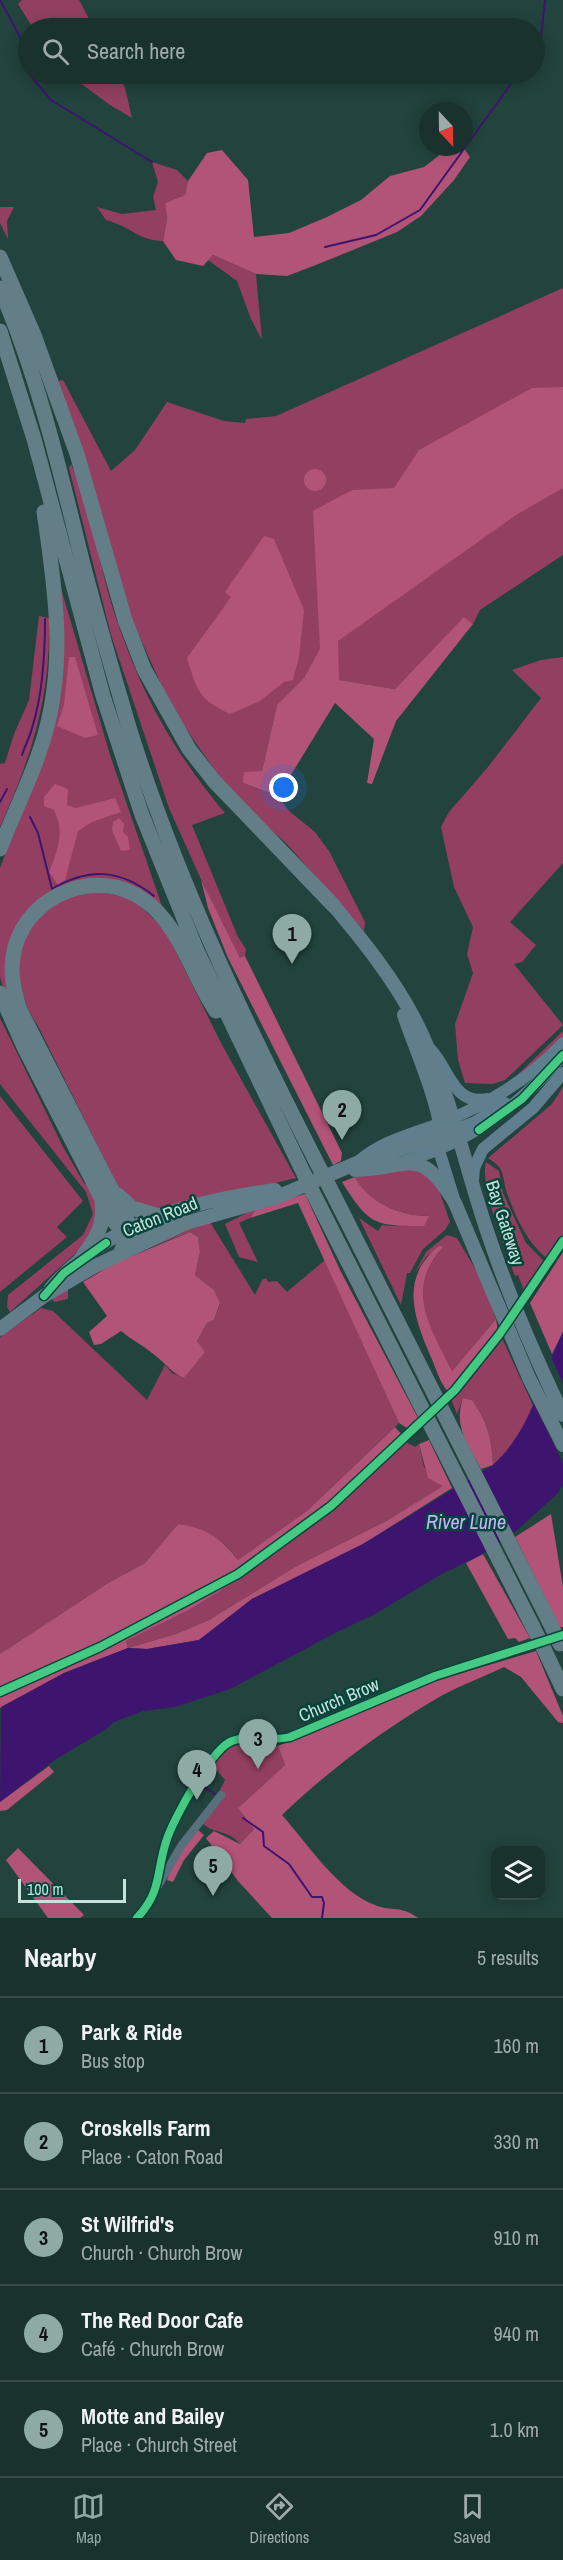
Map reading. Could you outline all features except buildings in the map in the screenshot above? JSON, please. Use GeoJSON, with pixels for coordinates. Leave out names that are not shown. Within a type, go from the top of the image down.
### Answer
{"type":"FeatureCollection","features":[{"type":"Feature","properties":{"kind":"highway"},"geometry":{"type":"LineString","coordinates":[[0,257],[34,335],[73,443],[97,516],[125,620],[144,669],[189,749],[214,781],[334,906],[370,949],[396,987],[426,1045],[445,1133]]}},
{"type":"Feature","properties":{"kind":"highway"},"geometry":{"type":"LineString","coordinates":[[0,288],[35,378],[100,630],[132,736],[184,882],[249,1030],[562,1643]]}},
{"type":"Feature","properties":{"kind":"highway"},"geometry":{"type":"LineString","coordinates":[[0,331],[34,439],[100,685],[142,815],[196,951],[312,1191],[563,1689]]}},
{"type":"Feature","properties":{"kind":"highway"},"geometry":{"type":"LineString","coordinates":[[0,849],[45,734],[57,660],[57,602],[34,439]]}},
{"type":"Feature","properties":{"kind":"highway"},"geometry":{"type":"LineString","coordinates":[[159,1216],[132,1208],[107,1194],[20,1010],[12,982],[15,949],[23,928],[38,909],[59,894],[90,885],[121,889],[145,900],[164,918],[203,992],[243,1051]]}},
{"type":"Feature","properties":{"kind":"highway"},"geometry":{"type":"LineString","coordinates":[[396,987],[445,1133]]}},
{"type":"Feature","properties":{"kind":"highway"},"geometry":{"type":"LineString","coordinates":[[0,993],[28,1056],[128,1231],[121,1252]]}},
{"type":"Feature","properties":{"kind":"highway","name":"Caton Road"},"geometry":{"type":"LineString","coordinates":[[44,1296],[121,1252],[186,1223],[277,1197],[293,1188],[357,1163],[445,1133]]}},
{"type":"Feature","properties":{"kind":"highway","name":"Bay Gateway"},"geometry":{"type":"LineString","coordinates":[[445,1133],[473,1184],[518,1319],[563,1415]]}},
{"type":"Feature","properties":{"kind":"highway"},"geometry":{"type":"LineString","coordinates":[[403,1162],[424,1168],[442,1182],[454,1203]]}},
{"type":"Feature","properties":{"kind":"highway","name":"Caton Road"},"geometry":{"type":"LineString","coordinates":[[341,1171],[361,1170],[403,1162]]}},
{"type":"Feature","properties":{"kind":"highway","name":"Caton Road"},"geometry":{"type":"LineString","coordinates":[[44,1296],[81,1259],[128,1231],[159,1216],[217,1199],[293,1188]]}},
{"type":"Feature","properties":{"kind":"highway"},"geometry":{"type":"LineString","coordinates":[[81,1259],[99,1233],[107,1194]]}},
{"type":"Feature","properties":{"kind":"highway","name":"Bay Gateway"},"geometry":{"type":"LineString","coordinates":[[454,1203],[529,1378],[563,1445]]}},
{"type":"Feature","properties":{"kind":"highway"},"geometry":{"type":"LineString","coordinates":[[128,1231],[138,1233],[186,1223]]}},
{"type":"Feature","properties":{"kind":"highway"},"geometry":{"type":"LineString","coordinates":[[0,1329],[44,1296]]}},
{"type":"Feature","properties":{"kind":"main road","name":"Caton Road"},"geometry":{"type":"LineString","coordinates":[[403,1162],[527,1077],[563,1043]]}},
{"type":"Feature","properties":{"kind":"main road"},"geometry":{"type":"LineString","coordinates":[[426,1045],[464,1097],[480,1101],[495,1098]]}},
{"type":"Feature","properties":{"kind":"main road","name":"Caton Road"},"geometry":{"type":"LineString","coordinates":[[445,1133],[508,1111],[563,1055]]}},
{"type":"Feature","properties":{"kind":"main road"},"geometry":{"type":"LineString","coordinates":[[473,1184],[474,1168],[483,1149],[533,1108],[563,1073]]}},
{"type":"Feature","properties":{"kind":"main road"},"geometry":{"type":"LineString","coordinates":[[445,1133],[454,1203]]}},
{"type":"Feature","properties":{"kind":"street","name":"Church Brow"},"geometry":{"type":"LineString","coordinates":[[137,1918],[158,1886],[168,1835],[193,1787],[217,1751],[225,1744],[243,1738],[277,1740],[290,1737],[435,1676],[513,1649],[562,1643]]}},
{"type":"Feature","properties":{"kind":"street"},"geometry":{"type":"LineString","coordinates":[[158,1886],[181,1846],[221,1795]]}},
{"type":"Feature","properties":{"kind":"shaded area"},"geometry":{"type":"Polygon","coordinates":[[[22,0],[79,0],[89,18],[27,18],[18,4],[22,0]]]}},
{"type":"Feature","properties":{"kind":"shaded area"},"geometry":{"type":"Polygon","coordinates":[[[82,84],[123,84],[132,118],[82,84]]]}},
{"type":"Feature","properties":{"kind":"shaded area"},"geometry":{"type":"Polygon","coordinates":[[[222,150],[248,180],[254,237],[289,233],[361,200],[390,176],[424,167],[438,156],[470,157],[454,180],[421,216],[397,232],[287,276],[256,274],[213,255],[203,266],[176,260],[163,241],[167,219],[165,203],[185,195],[188,181],[207,153],[222,150]]]}},
{"type":"Feature","properties":{"kind":"shaded area"},"geometry":{"type":"Polygon","coordinates":[[[152,162],[177,170],[188,181],[185,195],[165,203],[167,219],[163,241],[147,239],[106,220],[97,207],[122,214],[156,210],[153,197],[158,182],[152,162]]]}},
{"type":"Feature","properties":{"kind":"shaded area"},"geometry":{"type":"Polygon","coordinates":[[[0,207],[14,207],[7,221],[8,239],[0,223],[0,207]]]}},
{"type":"Feature","properties":{"kind":"shaded area"},"geometry":{"type":"Polygon","coordinates":[[[213,255],[256,274],[262,340],[251,319],[237,281],[208,260],[213,255]]]}},
{"type":"Feature","properties":{"kind":"shaded area"},"geometry":{"type":"Polygon","coordinates":[[[563,288],[563,555],[480,610],[473,624],[464,618],[395,689],[339,680],[277,705],[262,771],[243,783],[278,796],[289,811],[315,832],[329,851],[365,922],[364,931],[286,843],[251,812],[219,776],[172,709],[133,622],[55,382],[63,380],[111,471],[135,450],[167,402],[224,421],[245,423],[246,419],[276,416],[563,288]]]}},
{"type":"Feature","properties":{"kind":"shaded area"},"geometry":{"type":"Polygon","coordinates":[[[563,387],[563,488],[516,515],[338,641],[339,680],[395,689],[464,617],[473,624],[396,721],[372,784],[367,783],[374,739],[335,703],[278,796],[243,783],[244,772],[262,771],[277,705],[304,678],[320,649],[313,511],[352,490],[394,488],[419,450],[532,388],[563,387]]]}},
{"type":"Feature","properties":{"kind":"shaded area"},"geometry":{"type":"Polygon","coordinates":[[[71,464],[90,517],[113,609],[134,666],[158,717],[188,765],[225,813],[192,825],[238,937],[246,949],[245,956],[240,959],[222,926],[169,808],[111,635],[69,468],[71,464]]]}},
{"type":"Feature","properties":{"kind":"shaded area"},"geometry":{"type":"Polygon","coordinates":[[[315,469],[323,472],[326,480],[323,488],[315,491],[307,488],[304,480],[307,472],[315,469]]]}},
{"type":"Feature","properties":{"kind":"shaded area"},"geometry":{"type":"Polygon","coordinates":[[[264,536],[274,539],[304,610],[299,657],[293,680],[284,682],[260,701],[230,714],[219,709],[200,692],[187,658],[231,597],[225,592],[264,536]]]}},
{"type":"Feature","properties":{"kind":"shaded area"},"geometry":{"type":"Polygon","coordinates":[[[60,585],[111,758],[164,912],[106,881],[29,913],[12,1000],[3,988],[0,977],[0,868],[42,760],[60,585]]]}},
{"type":"Feature","properties":{"kind":"shaded area"},"geometry":{"type":"Polygon","coordinates":[[[39,616],[49,618],[47,674],[43,700],[30,750],[0,827],[0,764],[5,763],[14,734],[29,700],[39,616]]]}},
{"type":"Feature","properties":{"kind":"shaded area"},"geometry":{"type":"Polygon","coordinates":[[[69,657],[75,657],[98,735],[85,738],[57,726],[64,705],[69,657]]]}},
{"type":"Feature","properties":{"kind":"shaded area"},"geometry":{"type":"Polygon","coordinates":[[[563,657],[563,863],[510,922],[536,945],[522,962],[514,964],[563,1025],[505,1080],[493,1084],[465,1083],[458,1060],[455,1024],[473,973],[467,954],[473,927],[454,887],[441,827],[449,812],[488,767],[541,698],[512,670],[541,660],[563,657]]]}},
{"type":"Feature","properties":{"kind":"shaded area"},"geometry":{"type":"Polygon","coordinates":[[[55,784],[68,789],[67,805],[76,808],[115,798],[121,812],[92,822],[78,831],[65,880],[58,885],[49,872],[59,841],[59,826],[54,810],[44,806],[44,797],[55,784]]]}},
{"type":"Feature","properties":{"kind":"shaded area"},"geometry":{"type":"Polygon","coordinates":[[[119,818],[124,824],[123,832],[128,837],[130,850],[121,851],[112,830],[113,822],[119,818]]]}},
{"type":"Feature","properties":{"kind":"shaded area"},"geometry":{"type":"Polygon","coordinates":[[[201,880],[240,958],[245,956],[342,1153],[341,1161],[333,1165],[228,958],[208,908],[201,880]]]}},
{"type":"Feature","properties":{"kind":"shaded area"},"geometry":{"type":"Polygon","coordinates":[[[99,892],[126,897],[137,903],[165,930],[221,1043],[296,1178],[164,1209],[151,1209],[124,1199],[30,1012],[20,981],[19,965],[22,950],[27,935],[36,922],[65,898],[99,892]]]}},
{"type":"Feature","properties":{"kind":"shaded area"},"geometry":{"type":"Polygon","coordinates":[[[0,1018],[63,1147],[84,1183],[92,1190],[101,1215],[88,1242],[10,1312],[7,1307],[8,1295],[83,1235],[93,1214],[86,1192],[0,1084],[0,1018]]]}},
{"type":"Feature","properties":{"kind":"shaded area"},"geometry":{"type":"Polygon","coordinates":[[[563,1031],[563,1041],[509,1083],[563,1031]]]}},
{"type":"Feature","properties":{"kind":"shaded area"},"geometry":{"type":"Polygon","coordinates":[[[563,1087],[563,1236],[549,1260],[534,1246],[523,1230],[510,1202],[501,1170],[488,1158],[552,1104],[563,1087]]]}},
{"type":"Feature","properties":{"kind":"shaded area"},"geometry":{"type":"Polygon","coordinates":[[[0,1096],[83,1201],[57,1227],[67,1237],[0,1292],[0,1096]]]}},
{"type":"Feature","properties":{"kind":"shaded area"},"geometry":{"type":"Polygon","coordinates":[[[486,1162],[499,1171],[503,1193],[526,1243],[546,1263],[524,1291],[518,1275],[515,1276],[494,1218],[486,1186],[486,1162]]]}},
{"type":"Feature","properties":{"kind":"shaded area"},"geometry":{"type":"Polygon","coordinates":[[[409,1169],[428,1175],[438,1187],[450,1222],[445,1230],[423,1249],[410,1273],[407,1273],[401,1305],[359,1218],[378,1231],[382,1225],[395,1226],[429,1216],[408,1214],[386,1206],[368,1194],[355,1177],[409,1169]]]}},
{"type":"Feature","properties":{"kind":"shaded area"},"geometry":{"type":"Polygon","coordinates":[[[355,1177],[368,1194],[386,1206],[408,1214],[429,1216],[424,1226],[394,1225],[374,1220],[359,1207],[342,1182],[355,1177]]]}},
{"type":"Feature","properties":{"kind":"shaded area"},"geometry":{"type":"Polygon","coordinates":[[[305,1194],[340,1270],[418,1418],[407,1428],[399,1423],[298,1203],[250,1218],[256,1208],[305,1194]]]}},
{"type":"Feature","properties":{"kind":"shaded area"},"geometry":{"type":"Polygon","coordinates":[[[256,1208],[250,1218],[239,1223],[258,1262],[239,1257],[225,1224],[256,1208]]]}},
{"type":"Feature","properties":{"kind":"shaded area"},"geometry":{"type":"Polygon","coordinates":[[[210,1222],[255,1295],[262,1280],[266,1278],[268,1282],[277,1281],[287,1292],[325,1260],[399,1423],[308,1510],[238,1560],[212,1535],[178,1524],[145,1563],[108,1583],[0,1654],[0,1337],[41,1308],[53,1311],[147,1400],[165,1365],[172,1373],[184,1378],[204,1352],[197,1341],[207,1323],[214,1320],[220,1304],[214,1290],[195,1275],[200,1252],[198,1237],[190,1232],[135,1253],[69,1288],[147,1245],[210,1222]]]}},
{"type":"Feature","properties":{"kind":"shaded area"},"geometry":{"type":"Polygon","coordinates":[[[190,1232],[198,1237],[200,1252],[195,1275],[214,1290],[220,1303],[214,1320],[207,1323],[197,1341],[205,1352],[184,1378],[121,1331],[101,1344],[94,1345],[89,1332],[107,1316],[83,1282],[115,1263],[190,1232]]]}},
{"type":"Feature","properties":{"kind":"shaded area"},"geometry":{"type":"Polygon","coordinates":[[[447,1235],[457,1238],[480,1277],[496,1319],[452,1371],[430,1325],[423,1294],[425,1279],[431,1263],[443,1247],[427,1256],[415,1273],[426,1252],[447,1235]]]}},
{"type":"Feature","properties":{"kind":"shaded area"},"geometry":{"type":"Polygon","coordinates":[[[439,1246],[443,1247],[431,1263],[425,1278],[423,1294],[425,1309],[436,1340],[452,1371],[496,1319],[498,1331],[448,1392],[440,1379],[424,1340],[415,1311],[414,1297],[419,1270],[439,1246]]]}},
{"type":"Feature","properties":{"kind":"shaded area"},"geometry":{"type":"Polygon","coordinates":[[[563,1252],[563,1332],[552,1354],[530,1303],[563,1252]]]}},
{"type":"Feature","properties":{"kind":"shaded area"},"geometry":{"type":"Polygon","coordinates":[[[68,1288],[68,1299],[54,1302],[52,1298],[68,1288]]]}},
{"type":"Feature","properties":{"kind":"shaded area"},"geometry":{"type":"Polygon","coordinates":[[[501,1336],[534,1408],[510,1449],[493,1465],[488,1431],[472,1400],[463,1398],[457,1414],[451,1399],[501,1336]]]}},
{"type":"Feature","properties":{"kind":"shaded area"},"geometry":{"type":"Polygon","coordinates":[[[463,1398],[472,1400],[485,1423],[490,1439],[493,1465],[481,1469],[463,1435],[460,1408],[463,1398]]]}},
{"type":"Feature","properties":{"kind":"shaded area"},"geometry":{"type":"Polygon","coordinates":[[[395,1427],[402,1435],[327,1505],[244,1564],[251,1572],[189,1610],[126,1641],[128,1648],[64,1673],[0,1708],[0,1654],[108,1583],[145,1563],[178,1524],[197,1528],[212,1535],[238,1560],[308,1510],[395,1427]]]}},
{"type":"Feature","properties":{"kind":"shaded area"},"geometry":{"type":"Polygon","coordinates":[[[429,1440],[452,1488],[363,1544],[252,1599],[199,1640],[147,1649],[128,1648],[176,1634],[209,1620],[295,1567],[388,1520],[443,1486],[428,1478],[419,1444],[429,1440]]]}},
{"type":"Feature","properties":{"kind":"shaded area"},"geometry":{"type":"Polygon","coordinates":[[[406,1442],[415,1447],[419,1444],[424,1467],[444,1486],[388,1520],[295,1567],[209,1620],[176,1634],[128,1648],[126,1641],[189,1610],[251,1572],[249,1569],[340,1499],[406,1442]]]}},
{"type":"Feature","properties":{"kind":"shaded area"},"geometry":{"type":"Polygon","coordinates":[[[551,1514],[563,1587],[563,1627],[560,1627],[515,1537],[551,1514]]]}},
{"type":"Feature","properties":{"kind":"shaded area"},"geometry":{"type":"Polygon","coordinates":[[[483,1554],[530,1638],[519,1642],[515,1638],[508,1639],[466,1563],[483,1554]]]}},
{"type":"Feature","properties":{"kind":"shaded area"},"geometry":{"type":"Polygon","coordinates":[[[536,1651],[563,1716],[563,1723],[558,1722],[521,1677],[504,1667],[449,1692],[399,1722],[338,1766],[282,1815],[324,1866],[349,1890],[375,1905],[406,1911],[418,1918],[272,1918],[238,1881],[206,1838],[214,1831],[240,1844],[254,1829],[238,1808],[285,1765],[278,1746],[434,1681],[536,1651]]]}},
{"type":"Feature","properties":{"kind":"shaded area"},"geometry":{"type":"Polygon","coordinates":[[[240,1743],[278,1746],[285,1765],[238,1808],[254,1829],[240,1844],[231,1836],[203,1824],[225,1780],[213,1766],[226,1749],[240,1743]]]}},
{"type":"Feature","properties":{"kind":"shaded area"},"geometry":{"type":"Polygon","coordinates":[[[49,1766],[54,1772],[7,1810],[0,1811],[0,1802],[49,1766]]]}},
{"type":"Feature","properties":{"kind":"shaded area"},"geometry":{"type":"Polygon","coordinates":[[[197,1829],[204,1835],[184,1860],[173,1882],[167,1880],[173,1863],[197,1829]]]}},
{"type":"Feature","properties":{"kind":"shaded area"},"geometry":{"type":"Polygon","coordinates":[[[18,1848],[84,1915],[80,1918],[48,1918],[6,1860],[18,1848]]]}},
{"type":"Feature","properties":{"kind":"water","name":"River Lune"},"geometry":{"type":"Polygon","coordinates":[[[563,1332],[563,1485],[557,1494],[517,1530],[483,1554],[440,1575],[375,1614],[230,1689],[175,1707],[143,1711],[114,1722],[105,1730],[56,1759],[0,1802],[1,1707],[64,1673],[128,1648],[147,1649],[199,1640],[252,1599],[363,1544],[493,1465],[507,1451],[527,1419],[563,1332]]]}},
{"type":"Feature","properties":{"kind":"pier"},"geometry":{"type":"Polygon","coordinates":[[[549,1353],[563,1383],[563,1463],[533,1402],[549,1353]]]}},
{"type":"Feature","properties":{"kind":"waterway"},"geometry":{"type":"LineString","coordinates":[[0,0],[18,33]]}},
{"type":"Feature","properties":{"kind":"waterway"},"geometry":{"type":"LineString","coordinates":[[543,18],[545,0]]}},
{"type":"Feature","properties":{"kind":"waterway"},"geometry":{"type":"LineString","coordinates":[[37,84],[51,100],[152,162]]}},
{"type":"Feature","properties":{"kind":"waterway"},"geometry":{"type":"LineString","coordinates":[[325,247],[376,235],[420,210],[511,84]]}},
{"type":"Feature","properties":{"kind":"waterway"},"geometry":{"type":"LineString","coordinates":[[22,755],[39,702],[44,660],[45,619]]}},
{"type":"Feature","properties":{"kind":"waterway"},"geometry":{"type":"LineString","coordinates":[[0,802],[7,789]]}},
{"type":"Feature","properties":{"kind":"waterway"},"geometry":{"type":"LineString","coordinates":[[30,817],[38,833],[52,889],[79,877],[104,874],[129,880],[154,896]]}},
{"type":"Feature","properties":{"kind":"waterway"},"geometry":{"type":"LineString","coordinates":[[201,1785],[217,1795]]}},
{"type":"Feature","properties":{"kind":"waterway"},"geometry":{"type":"LineString","coordinates":[[243,1818],[263,1832],[264,1846],[289,1864],[312,1897],[322,1897],[324,1903],[322,1918]]}},
{"type":"Feature","properties":{"kind":"cycle path"},"geometry":{"type":"LineString","coordinates":[[479,1130],[522,1099],[563,1055]]}},
{"type":"Feature","properties":{"kind":"cycle path"},"geometry":{"type":"LineString","coordinates":[[0,1692],[100,1647],[238,1574],[331,1506],[455,1390],[499,1335],[563,1241]]}},
{"type":"Feature","properties":{"kind":"cycle path"},"geometry":{"type":"LineString","coordinates":[[44,1296],[64,1273],[106,1243]]}},
{"type":"Feature","properties":{"kind":"cycle path"},"geometry":{"type":"LineString","coordinates":[[137,1918],[155,1890],[166,1842],[176,1818],[204,1770],[224,1746],[239,1739],[290,1737],[435,1676],[563,1635]]}},
{"type":"Feature","properties":{"kind":"place","name":"Park & Ride"},"geometry":{"type":"Point","coordinates":[292,964]}},
{"type":"Feature","properties":{"kind":"place","name":"Croskells Farm"},"geometry":{"type":"Point","coordinates":[342,1140]}},
{"type":"Feature","properties":{"kind":"place","name":"St Wilfrid's"},"geometry":{"type":"Point","coordinates":[258,1769]}},
{"type":"Feature","properties":{"kind":"place","name":"The Red Door Cafe"},"geometry":{"type":"Point","coordinates":[197,1800]}},
{"type":"Feature","properties":{"kind":"place","name":"Motte and Bailey"},"geometry":{"type":"Point","coordinates":[213,1896]}}]}
